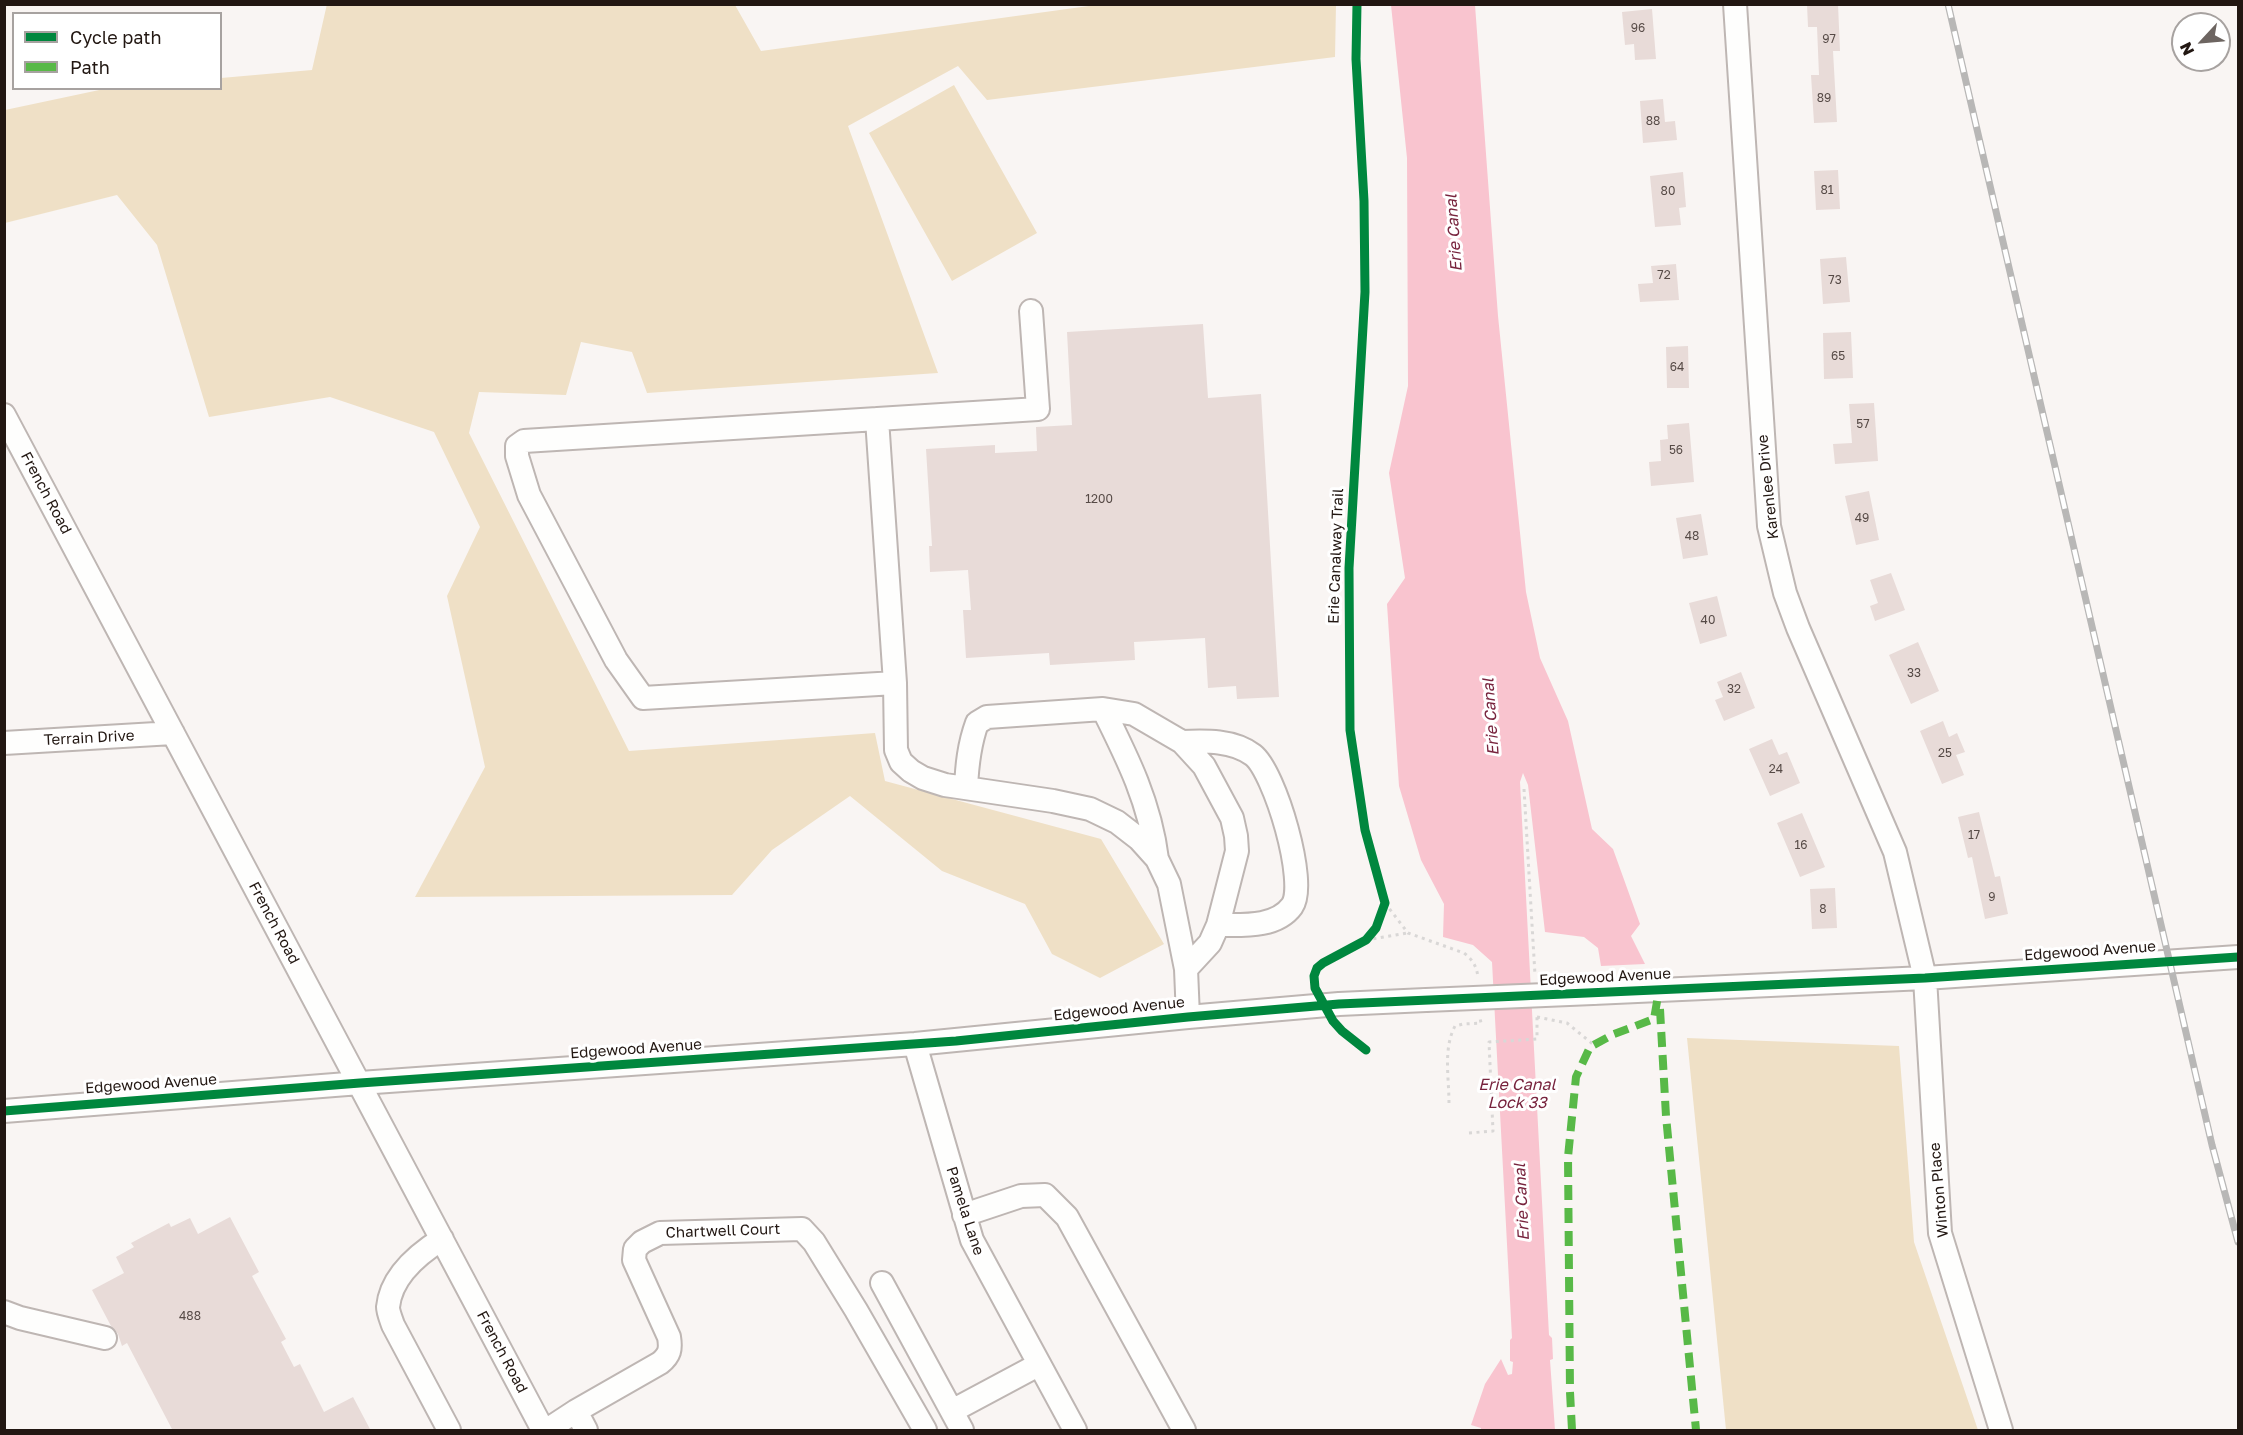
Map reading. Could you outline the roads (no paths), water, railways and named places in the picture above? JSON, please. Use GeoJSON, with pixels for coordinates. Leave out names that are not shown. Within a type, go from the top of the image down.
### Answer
{"type":"FeatureCollection","features":[{"type":"Feature","properties":{"kind":"street","name":"Karenlee Drive"},"geometry":{"type":"LineString","coordinates":[[1736,4],[1769,526],[1785,593],[1798,628],[1895,852],[1925,978]]}},
{"type":"Feature","properties":{"kind":"street"},"geometry":{"type":"LineString","coordinates":[[895,683],[644,698],[616,660],[529,495],[517,456],[517,446],[524,441],[1038,409],[1031,311]]}},
{"type":"Feature","properties":{"kind":"street","name":"French Road"},"geometry":{"type":"LineString","coordinates":[[4,415],[545,1431]]}},
{"type":"Feature","properties":{"kind":"street"},"geometry":{"type":"LineString","coordinates":[[877,419],[895,683],[896,750],[901,762],[923,778],[966,788],[1090,809],[1117,822],[1140,839],[1157,859]]}},
{"type":"Feature","properties":{"kind":"street"},"geometry":{"type":"LineString","coordinates":[[966,788],[967,756],[976,723],[987,717],[1103,709],[1134,714],[1182,742],[1204,766],[1221,795],[1232,818],[1237,851],[1218,925],[1210,943],[1186,969]]}},
{"type":"Feature","properties":{"kind":"street"},"geometry":{"type":"LineString","coordinates":[[1103,709],[1137,779],[1149,811],[1157,859],[1168,884],[1186,969],[1188,1017]]}},
{"type":"Feature","properties":{"kind":"street","name":"Terrain Drive"},"geometry":{"type":"LineString","coordinates":[[4,742],[173,733]]}},
{"type":"Feature","properties":{"kind":"street"},"geometry":{"type":"LineString","coordinates":[[1182,742],[1235,745],[1260,761],[1275,791],[1288,833],[1297,892],[1292,906],[1274,920],[1250,925],[1218,925]]}},
{"type":"Feature","properties":{"kind":"street","name":"Edgewood Avenue"},"geometry":{"type":"LineString","coordinates":[[4,1111],[360,1083],[915,1044],[1340,1004],[1925,978],[2238,957]]}},
{"type":"Feature","properties":{"kind":"street","name":"Winton Place"},"geometry":{"type":"LineString","coordinates":[[1925,978],[1940,1233],[2001,1431]]}},
{"type":"Feature","properties":{"kind":"street","name":"Pamela Lane"},"geometry":{"type":"LineString","coordinates":[[915,1044],[972,1240],[1075,1431]]}},
{"type":"Feature","properties":{"kind":"street"},"geometry":{"type":"LineString","coordinates":[[964,1215],[1021,1196],[1045,1195],[1067,1217],[1184,1431]]}},
{"type":"Feature","properties":{"kind":"street","name":"Chartwell Court"},"geometry":{"type":"LineString","coordinates":[[545,1431],[581,1421],[668,1356],[669,1336],[634,1260],[634,1249],[642,1242],[660,1233],[802,1229],[814,1242],[856,1310],[925,1431]]}},
{"type":"Feature","properties":{"kind":"street"},"geometry":{"type":"LineString","coordinates":[[442,1239],[420,1252],[406,1267],[393,1288],[388,1308],[393,1325],[449,1431]]}},
{"type":"Feature","properties":{"kind":"street"},"geometry":{"type":"LineString","coordinates":[[882,1283],[957,1421],[1038,1365]]}},
{"type":"Feature","properties":{"kind":"street"},"geometry":{"type":"LineString","coordinates":[[4,1312],[20,1318],[105,1338]]}},
{"type":"Feature","properties":{"kind":"water"},"geometry":{"type":"Polygon","coordinates":[[[1391,5],[1475,5],[1498,316],[1526,592],[1540,658],[1568,721],[1592,829],[1613,849],[1640,924],[1631,936],[1645,964],[1601,966],[1598,948],[1584,937],[1545,932],[1528,785],[1523,773],[1520,782],[1549,1335],[1552,1338],[1553,1359],[1550,1360],[1555,1430],[1481,1430],[1471,1425],[1485,1384],[1501,1359],[1508,1375],[1512,1374],[1513,1362],[1510,1361],[1510,1340],[1512,1338],[1492,962],[1473,945],[1443,937],[1444,904],[1421,860],[1399,786],[1387,604],[1405,578],[1389,473],[1408,386],[1407,158],[1391,5]]]}},
{"type":"Feature","properties":{"kind":"railway"},"geometry":{"type":"LineString","coordinates":[[1948,4],[2212,1145],[2238,1242]]}},
{"type":"Feature","properties":{"kind":"water label","name":"Erie Canal"},"geometry":{"type":"Point","coordinates":[1454,233]}},
{"type":"Feature","properties":{"kind":"water label","name":"Erie Canal"},"geometry":{"type":"Point","coordinates":[1491,717]}},
{"type":"Feature","properties":{"kind":"water label","name":"Erie Canal Lock 33"},"geometry":{"type":"Point","coordinates":[1517,1094]}},
{"type":"Feature","properties":{"kind":"water label","name":"Erie Canal"},"geometry":{"type":"Point","coordinates":[1522,1202]}}]}
